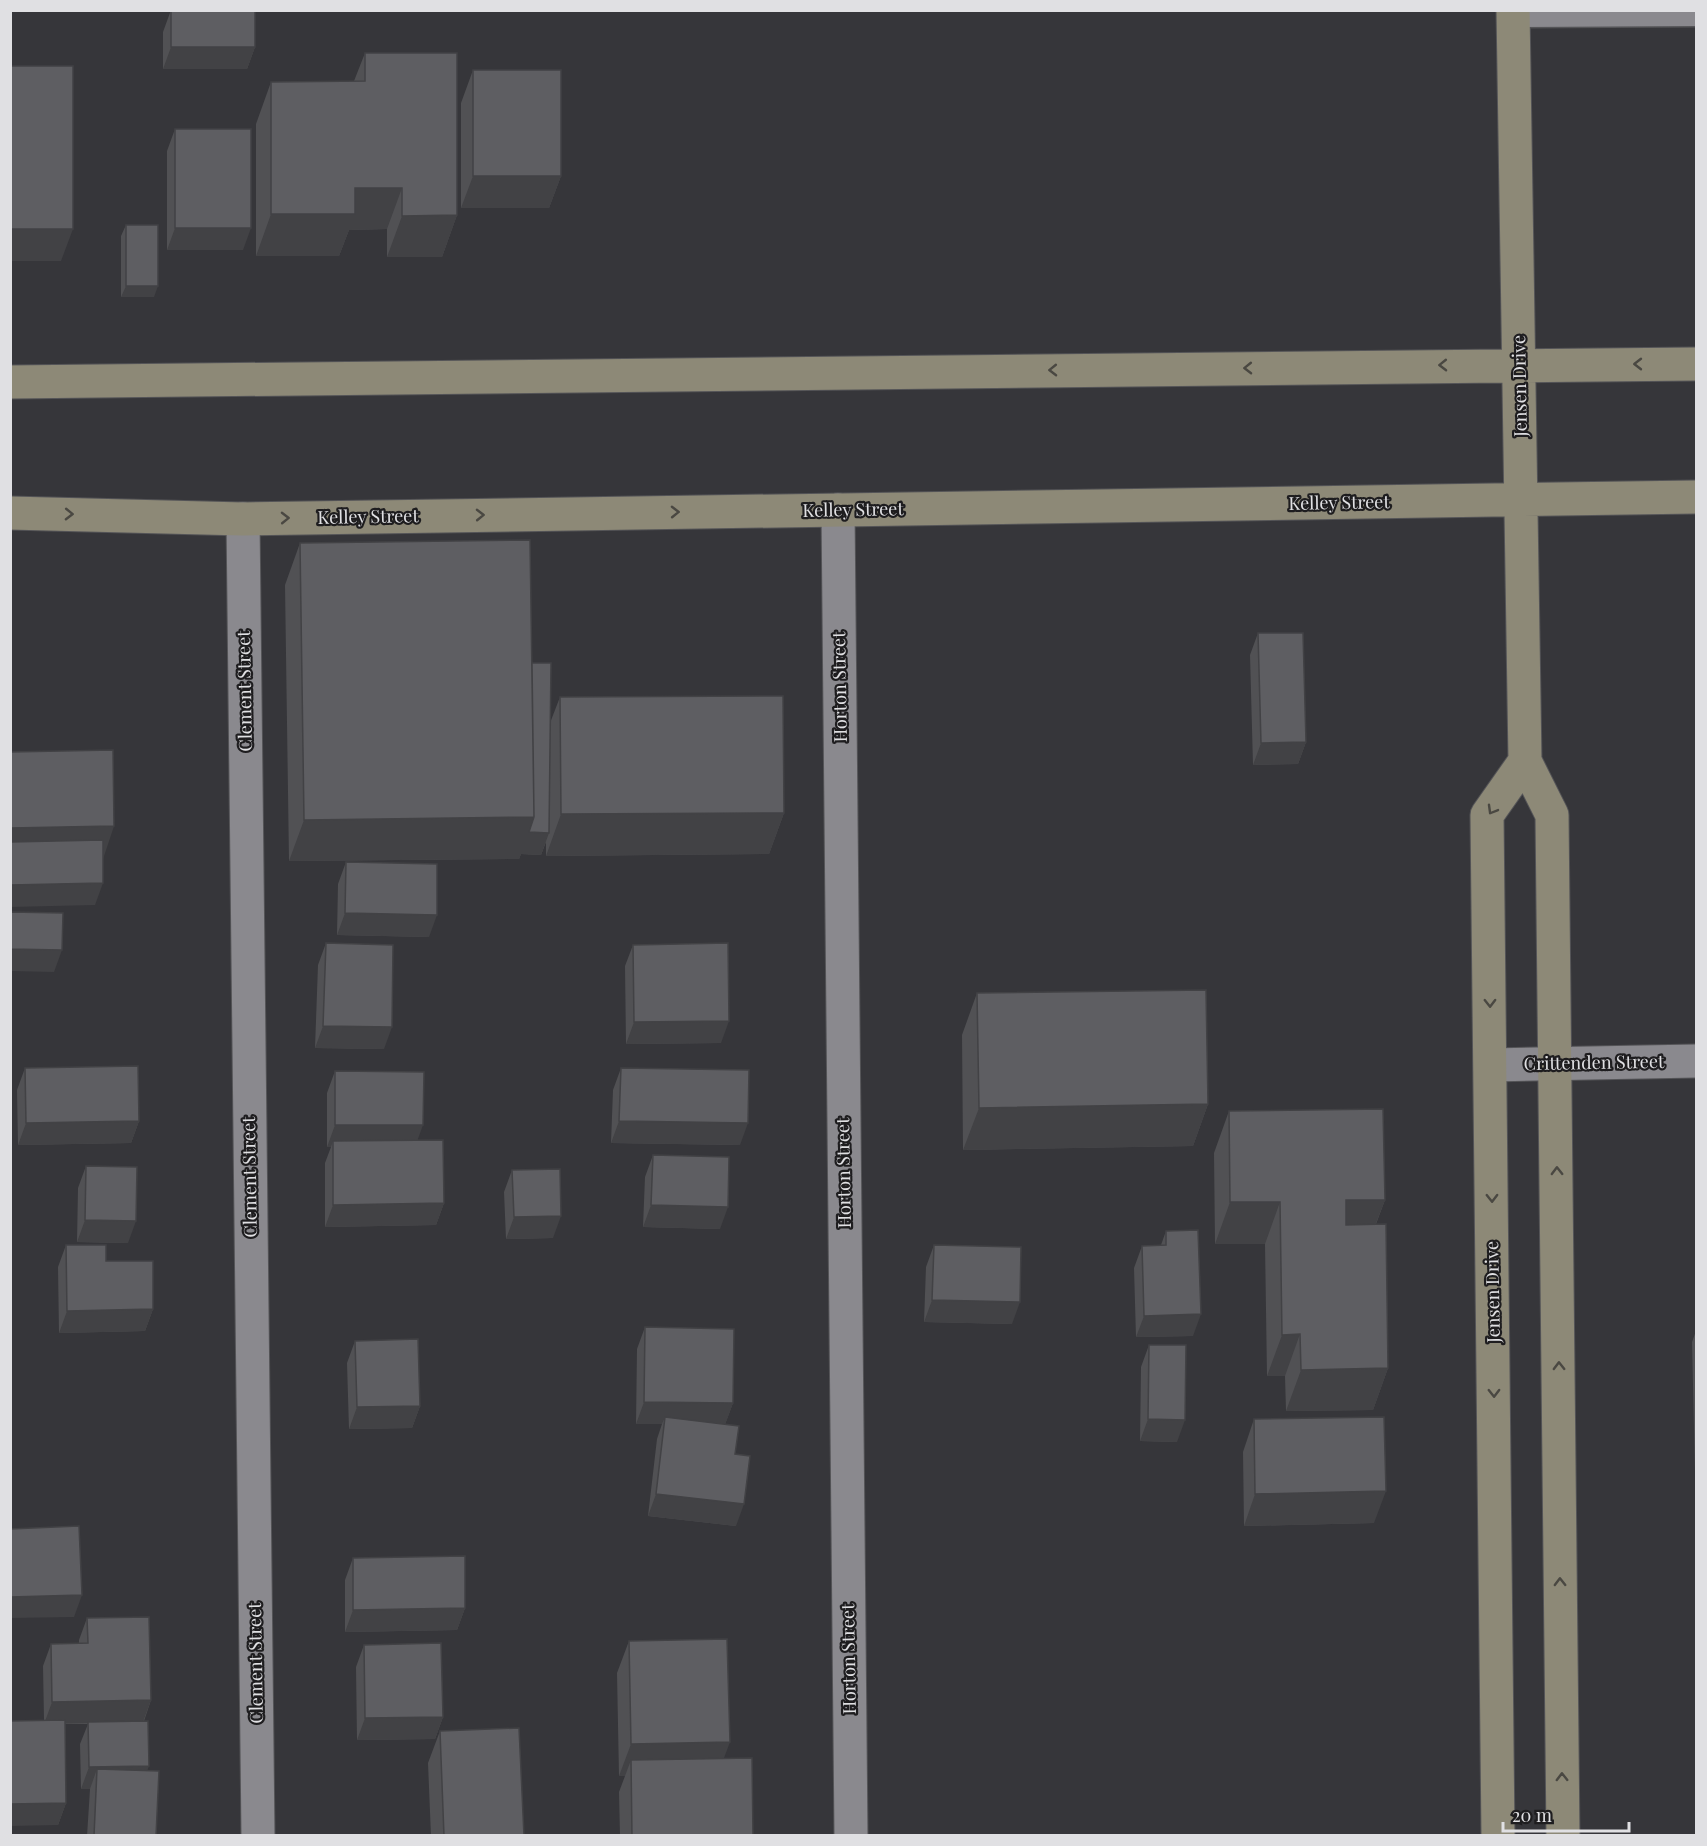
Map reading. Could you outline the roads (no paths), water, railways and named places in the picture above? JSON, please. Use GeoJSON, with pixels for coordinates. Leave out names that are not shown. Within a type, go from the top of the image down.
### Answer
{"type":"FeatureCollection","features":[{"type":"Feature","properties":{"kind":"main road","name":"Jensen Drive"},"geometry":{"type":"LineString","coordinates":[[1513,13],[1525,761],[1552,815],[1563,1836]]}},
{"type":"Feature","properties":{"kind":"main road"},"geometry":{"type":"LineString","coordinates":[[10,382],[1520,364],[1696,364]]}},
{"type":"Feature","properties":{"kind":"main road","name":"Kelley Street"},"geometry":{"type":"LineString","coordinates":[[10,513],[243,519],[1696,497]]}},
{"type":"Feature","properties":{"kind":"main road","name":"Jensen Drive"},"geometry":{"type":"LineString","coordinates":[[1498,1836],[1487,815],[1525,761]]}},
{"type":"Feature","properties":{"kind":"street","name":"Horton Street"},"geometry":{"type":"LineString","coordinates":[[838,510],[851,1836]]}},
{"type":"Feature","properties":{"kind":"street","name":"Clement Street"},"geometry":{"type":"LineString","coordinates":[[243,519],[258,1836]]}},
{"type":"Feature","properties":{"kind":"street","name":"Crittenden Street"},"geometry":{"type":"LineString","coordinates":[[1491,1065],[1696,1061]]}},
{"type":"Feature","properties":{"kind":"lane"},"geometry":{"type":"LineString","coordinates":[[1513,13],[1696,15]]}}]}
